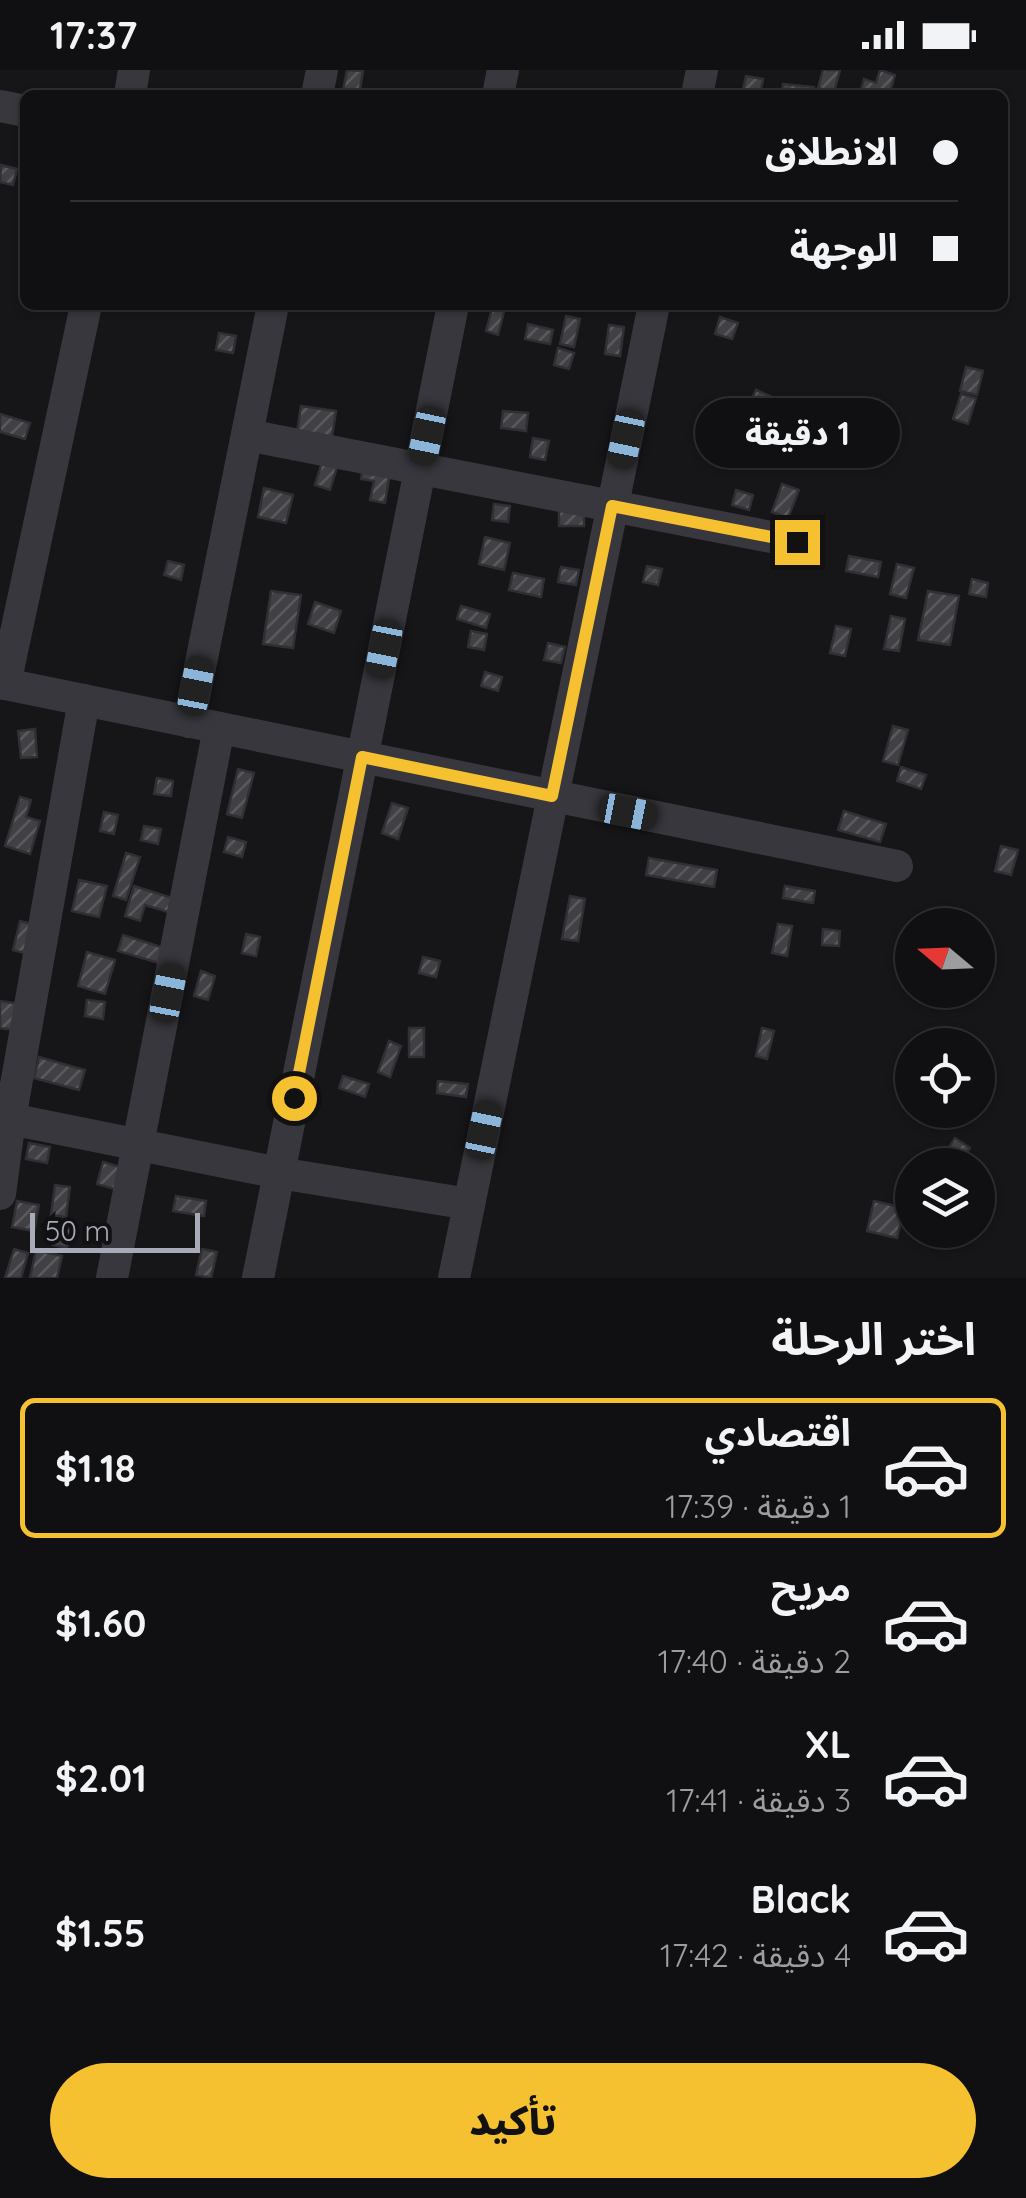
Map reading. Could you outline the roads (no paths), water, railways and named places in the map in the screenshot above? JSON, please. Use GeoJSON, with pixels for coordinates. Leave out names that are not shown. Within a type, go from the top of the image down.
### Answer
{"type":"FeatureCollection","features":[{"type":"Feature","properties":{"kind":"street"},"geometry":{"type":"LineString","coordinates":[[85,310],[2,684],[896,866]]}},
{"type":"Feature","properties":{"kind":"street"},"geometry":{"type":"LineString","coordinates":[[112,1278],[138,1144],[247,435],[272,310]]}},
{"type":"Feature","properties":{"kind":"street"},"geometry":{"type":"LineString","coordinates":[[258,1278],[452,310]]}},
{"type":"Feature","properties":{"kind":"street"},"geometry":{"type":"LineString","coordinates":[[454,1278],[653,310]]}},
{"type":"Feature","properties":{"kind":"street"},"geometry":{"type":"LineString","coordinates":[[247,435],[797,542]]}},
{"type":"Feature","properties":{"kind":"street"},"geometry":{"type":"LineString","coordinates":[[0,1194],[5,1118],[84,700]]}},
{"type":"Feature","properties":{"kind":"street"},"geometry":{"type":"LineString","coordinates":[[5,1118],[279,1173],[469,1204]]}}]}
